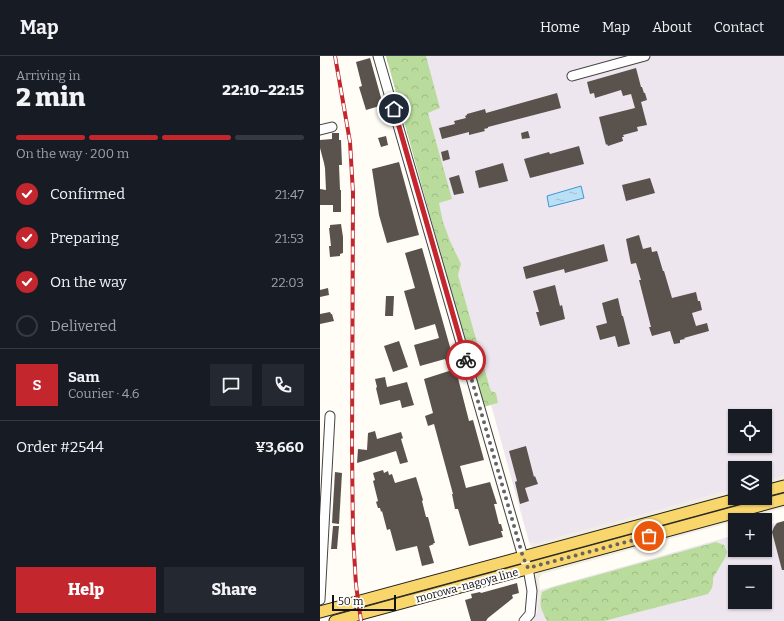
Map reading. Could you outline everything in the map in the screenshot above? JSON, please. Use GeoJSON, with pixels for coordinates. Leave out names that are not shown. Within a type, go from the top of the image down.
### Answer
{"type":"FeatureCollection","features":[{"type":"Feature","properties":{"kind":"main road"},"geometry":{"type":"LineString","coordinates":[[772,489],[784,486]]}},
{"type":"Feature","properties":{"kind":"main road","name":"morowa-nagoya line"},"geometry":{"type":"LineString","coordinates":[[335,621],[784,499]]}},
{"type":"Feature","properties":{"kind":"main road","name":"morowa-nagoya line"},"geometry":{"type":"LineString","coordinates":[[320,612],[728,501]]}},
{"type":"Feature","properties":{"kind":"street"},"geometry":{"type":"LineString","coordinates":[[378,56],[523,557],[528,568],[532,596],[530,614],[524,621]]}},
{"type":"Feature","properties":{"kind":"street"},"geometry":{"type":"LineString","coordinates":[[572,76],[645,56]]}},
{"type":"Feature","properties":{"kind":"street"},"geometry":{"type":"LineString","coordinates":[[320,130],[332,127]]}},
{"type":"Feature","properties":{"kind":"street"},"geometry":{"type":"LineString","coordinates":[[320,600],[330,416]]}},
{"type":"Feature","properties":{"kind":"shaded area"},"geometry":{"type":"Polygon","coordinates":[[[386,56],[784,56],[784,476],[772,479],[772,461],[728,461],[728,491],[535,544],[529,542],[491,405],[483,407],[386,56]]]}},
{"type":"Feature","properties":{"kind":"shaded area"},"geometry":{"type":"Polygon","coordinates":[[[784,476],[784,480],[772,484],[772,479],[784,476]]]}},
{"type":"Feature","properties":{"kind":"shaded area"},"geometry":{"type":"Polygon","coordinates":[[[728,491],[728,496],[536,548],[532,548],[529,542],[534,544],[728,491]]]}},
{"type":"Feature","properties":{"kind":"shaded area"},"geometry":{"type":"Polygon","coordinates":[[[784,503],[784,508],[766,513],[748,513],[784,503]]]}},
{"type":"Feature","properties":{"kind":"shaded area"},"geometry":{"type":"Polygon","coordinates":[[[728,519],[728,523],[542,574],[539,578],[540,594],[538,607],[533,621],[529,621],[536,596],[535,575],[539,571],[728,519]]]}},
{"type":"Feature","properties":{"kind":"shaded area"},"geometry":{"type":"Polygon","coordinates":[[[784,521],[784,621],[533,621],[537,612],[540,590],[728,537],[728,557],[772,557],[772,524],[784,521]]]}},
{"type":"Feature","properties":{"kind":"green space"},"geometry":{"type":"Polygon","coordinates":[[[386,56],[426,56],[440,108],[428,113],[452,199],[439,203],[443,222],[461,264],[458,275],[489,385],[491,391],[496,393],[498,403],[483,407],[386,56]]]}},
{"type":"Feature","properties":{"kind":"green space"},"geometry":{"type":"Polygon","coordinates":[[[716,542],[724,545],[727,552],[713,578],[712,588],[708,594],[604,621],[547,621],[542,610],[542,592],[551,588],[716,542]]]}},
{"type":"Feature","properties":{"kind":"water"},"geometry":{"type":"Polygon","coordinates":[[[581,186],[584,198],[549,207],[547,196],[581,186]]]}},
{"type":"Feature","properties":{"kind":"building"},"geometry":{"type":"Polygon","coordinates":[[[370,58],[383,105],[366,110],[359,87],[362,86],[356,62],[370,58]]]}},
{"type":"Feature","properties":{"kind":"building"},"geometry":{"type":"Polygon","coordinates":[[[636,68],[641,87],[647,100],[641,102],[647,125],[637,127],[638,131],[623,135],[623,141],[608,146],[607,144],[606,145],[599,117],[635,108],[631,94],[623,96],[621,90],[595,98],[594,93],[590,94],[587,82],[636,68]]]}},
{"type":"Feature","properties":{"kind":"building"},"geometry":{"type":"Polygon","coordinates":[[[557,93],[561,108],[488,127],[484,129],[485,131],[469,135],[469,132],[442,139],[439,128],[455,124],[454,121],[466,118],[465,116],[467,114],[485,109],[486,113],[557,93]]]}},
{"type":"Feature","properties":{"kind":"building"},"geometry":{"type":"Polygon","coordinates":[[[528,131],[530,138],[522,139],[521,133],[528,131]]]}},
{"type":"Feature","properties":{"kind":"building"},"geometry":{"type":"Polygon","coordinates":[[[332,133],[339,133],[339,140],[341,140],[342,165],[339,165],[341,212],[333,212],[333,205],[320,205],[320,189],[326,190],[325,168],[320,148],[320,140],[332,139],[332,133]]]}},
{"type":"Feature","properties":{"kind":"building"},"geometry":{"type":"Polygon","coordinates":[[[386,136],[388,145],[381,147],[378,138],[386,136]]]}},
{"type":"Feature","properties":{"kind":"building"},"geometry":{"type":"Polygon","coordinates":[[[579,146],[584,164],[530,178],[524,159],[579,146]]]}},
{"type":"Feature","properties":{"kind":"building"},"geometry":{"type":"Polygon","coordinates":[[[448,150],[450,159],[443,161],[441,152],[448,150]]]}},
{"type":"Feature","properties":{"kind":"building"},"geometry":{"type":"Polygon","coordinates":[[[399,162],[419,235],[387,243],[379,215],[372,169],[399,162]]]}},
{"type":"Feature","properties":{"kind":"building"},"geometry":{"type":"Polygon","coordinates":[[[503,163],[508,181],[479,188],[475,171],[503,163]]]}},
{"type":"Feature","properties":{"kind":"building"},"geometry":{"type":"Polygon","coordinates":[[[459,175],[464,193],[454,195],[449,178],[459,175]]]}},
{"type":"Feature","properties":{"kind":"building"},"geometry":{"type":"Polygon","coordinates":[[[650,178],[655,193],[626,201],[622,185],[650,178]]]}},
{"type":"Feature","properties":{"kind":"building"},"geometry":{"type":"Polygon","coordinates":[[[341,224],[343,253],[340,254],[340,256],[330,257],[330,225],[341,224]]]}},
{"type":"Feature","properties":{"kind":"building"},"geometry":{"type":"Polygon","coordinates":[[[639,235],[643,249],[651,247],[652,252],[657,251],[672,298],[696,292],[702,310],[692,313],[696,326],[707,323],[709,331],[684,338],[685,339],[680,340],[680,343],[674,344],[670,331],[652,336],[639,280],[641,280],[636,263],[631,264],[626,239],[639,235]]]}},
{"type":"Feature","properties":{"kind":"building"},"geometry":{"type":"Polygon","coordinates":[[[604,244],[608,261],[565,273],[564,269],[526,279],[523,267],[604,244]]]}},
{"type":"Feature","properties":{"kind":"building"},"geometry":{"type":"Polygon","coordinates":[[[422,248],[469,421],[473,420],[484,460],[460,466],[466,488],[490,482],[497,504],[494,504],[499,524],[501,524],[503,531],[501,531],[503,537],[469,546],[458,509],[455,509],[453,494],[434,424],[428,426],[425,416],[433,413],[424,379],[449,371],[445,359],[420,366],[414,345],[439,338],[435,324],[415,330],[404,291],[415,288],[405,253],[422,248]]]}},
{"type":"Feature","properties":{"kind":"building"},"geometry":{"type":"Polygon","coordinates":[[[555,285],[565,319],[540,326],[536,312],[539,312],[533,291],[555,285]]]}},
{"type":"Feature","properties":{"kind":"building"},"geometry":{"type":"Polygon","coordinates":[[[328,288],[329,295],[320,297],[320,290],[328,288]]]}},
{"type":"Feature","properties":{"kind":"building"},"geometry":{"type":"Polygon","coordinates":[[[386,296],[394,296],[393,316],[385,316],[386,296]]]}},
{"type":"Feature","properties":{"kind":"building"},"geometry":{"type":"Polygon","coordinates":[[[618,298],[630,344],[618,347],[615,336],[600,340],[596,326],[607,323],[602,303],[618,298]]]}},
{"type":"Feature","properties":{"kind":"building"},"geometry":{"type":"Polygon","coordinates":[[[330,312],[334,321],[320,324],[320,314],[330,312]]]}},
{"type":"Feature","properties":{"kind":"building"},"geometry":{"type":"Polygon","coordinates":[[[399,341],[408,367],[393,372],[384,346],[399,341]]]}},
{"type":"Feature","properties":{"kind":"building"},"geometry":{"type":"Polygon","coordinates":[[[385,377],[387,387],[407,382],[414,405],[402,408],[400,400],[380,405],[375,379],[385,377]]]}},
{"type":"Feature","properties":{"kind":"building"},"geometry":{"type":"Polygon","coordinates":[[[375,431],[377,439],[401,432],[403,438],[401,439],[408,462],[400,464],[396,451],[357,463],[358,449],[367,450],[368,433],[375,431]]]}},
{"type":"Feature","properties":{"kind":"building"},"geometry":{"type":"Polygon","coordinates":[[[526,446],[534,477],[535,476],[538,484],[525,488],[529,501],[520,504],[515,482],[517,481],[509,451],[526,446]]]}},
{"type":"Feature","properties":{"kind":"building"},"geometry":{"type":"Polygon","coordinates":[[[383,470],[384,473],[388,471],[389,475],[392,474],[395,483],[416,477],[423,500],[426,517],[428,517],[435,543],[429,546],[434,563],[422,566],[417,546],[396,551],[390,529],[387,530],[382,511],[381,512],[380,508],[378,508],[376,502],[378,501],[373,481],[375,480],[373,473],[383,470]]]}},
{"type":"Feature","properties":{"kind":"building"},"geometry":{"type":"Polygon","coordinates":[[[335,472],[342,473],[339,524],[332,523],[335,472]]]}},
{"type":"Feature","properties":{"kind":"building"},"geometry":{"type":"Polygon","coordinates":[[[784,521],[784,570],[782,570],[772,532],[777,523],[784,521]]]}},
{"type":"Feature","properties":{"kind":"building"},"geometry":{"type":"Polygon","coordinates":[[[333,526],[339,526],[337,549],[331,549],[333,526]]]}},
{"type":"Feature","properties":{"kind":"building"},"geometry":{"type":"Polygon","coordinates":[[[517,583],[519,593],[512,595],[513,598],[486,621],[471,621],[465,600],[472,598],[471,594],[481,593],[517,583]]]}},
{"type":"Feature","properties":{"kind":"railway"},"geometry":{"type":"LineString","coordinates":[[335,56],[350,142],[353,193],[353,535],[356,585],[361,621]]}},
{"type":"Feature","properties":{"kind":"way so far"},"geometry":{"type":"LineString","coordinates":[[466,360],[523,557],[528,568],[649,536]]}},
{"type":"Feature","properties":{"kind":"route"},"geometry":{"type":"LineString","coordinates":[[394,109],[466,360]]}}]}
